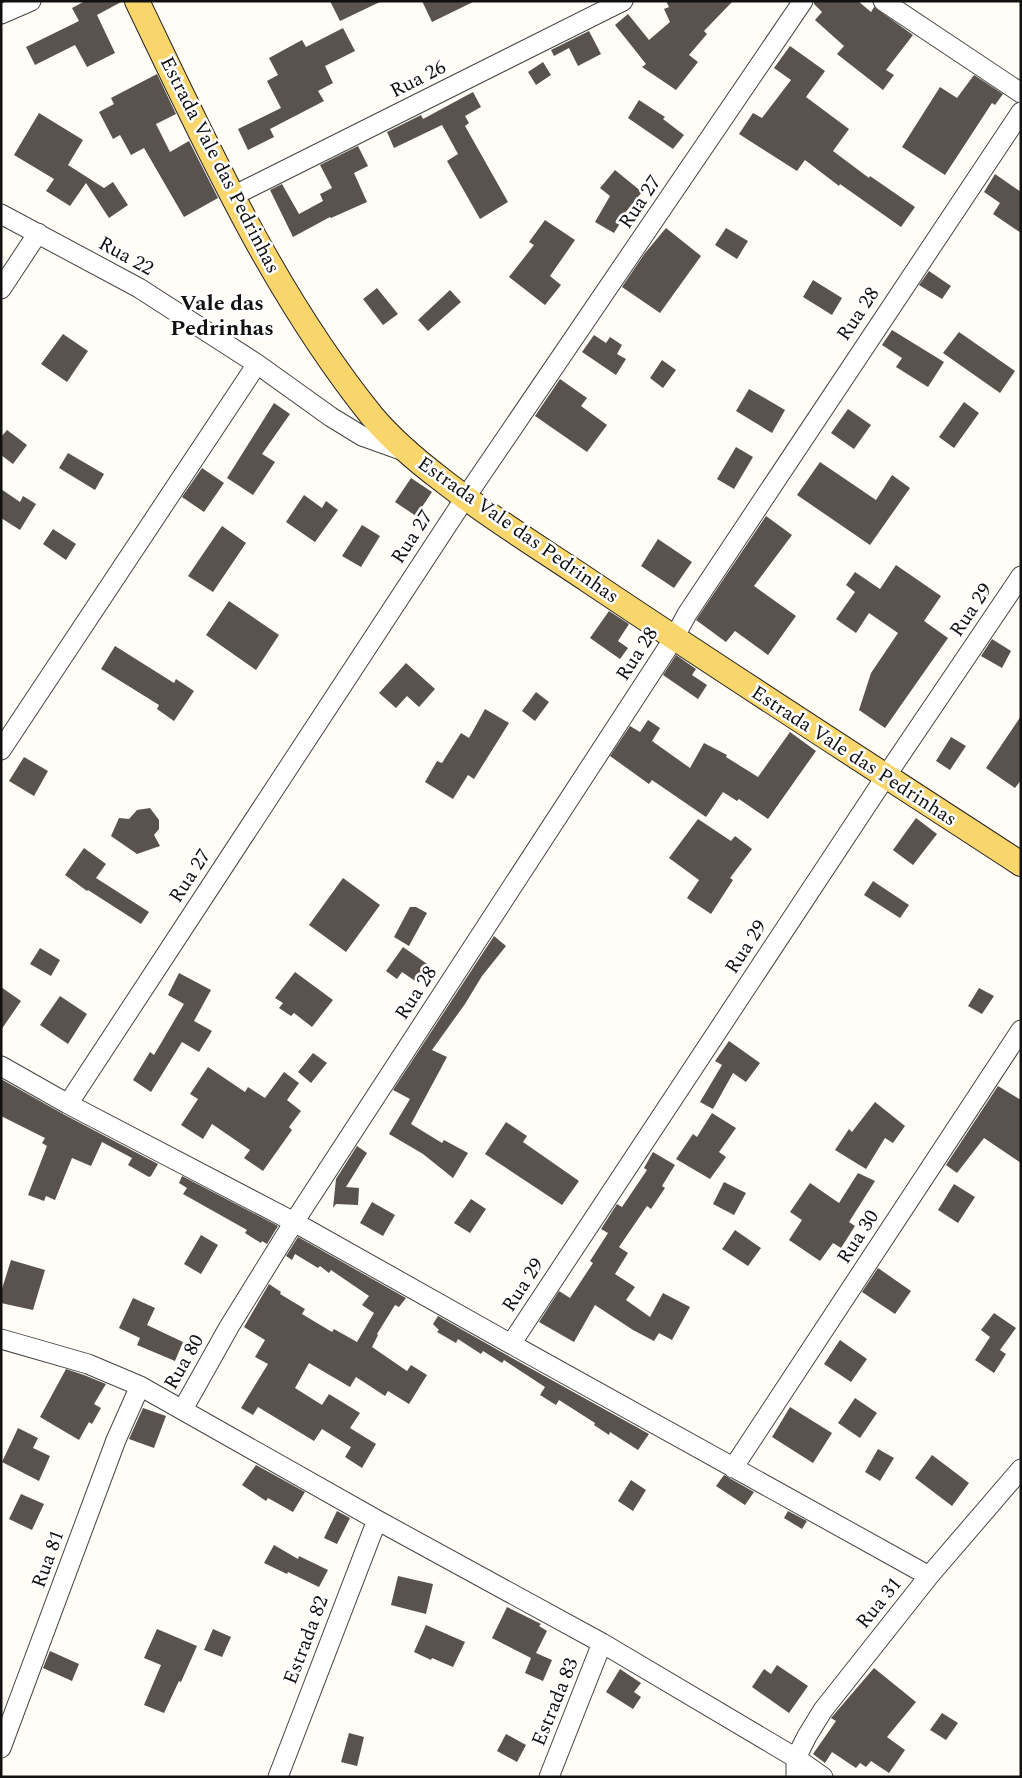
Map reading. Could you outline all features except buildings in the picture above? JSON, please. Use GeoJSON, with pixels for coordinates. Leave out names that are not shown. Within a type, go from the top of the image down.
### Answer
{"type":"FeatureCollection","features":[{"type":"Feature","properties":{"kind":"main road","name":"Estrada Vale das Pedrinhas"},"geometry":{"type":"LineString","coordinates":[[137,1],[186,102],[274,274],[321,346],[373,417],[404,451],[465,498],[674,638],[1021,864]]}},
{"type":"Feature","properties":{"kind":"street"},"geometry":{"type":"LineString","coordinates":[[1,14],[30,1]]}},
{"type":"Feature","properties":{"kind":"street","name":"Rua 26"},"geometry":{"type":"LineString","coordinates":[[234,196],[623,1]]}},
{"type":"Feature","properties":{"kind":"street","name":"Rua 27"},"geometry":{"type":"LineString","coordinates":[[68,1104],[465,498],[804,1]]}},
{"type":"Feature","properties":{"kind":"street"},"geometry":{"type":"LineString","coordinates":[[883,1],[1021,93]]}},
{"type":"Feature","properties":{"kind":"street","name":"Rua 28"},"geometry":{"type":"LineString","coordinates":[[294,1222],[674,638],[692,605],[1021,112]]}},
{"type":"Feature","properties":{"kind":"street","name":"Rua 22"},"geometry":{"type":"LineString","coordinates":[[1,214],[139,288],[257,364],[331,417],[362,436],[404,451]]}},
{"type":"Feature","properties":{"kind":"street"},"geometry":{"type":"LineString","coordinates":[[1,289],[38,233]]}},
{"type":"Feature","properties":{"kind":"street"},"geometry":{"type":"LineString","coordinates":[[1,750],[257,364]]}},
{"type":"Feature","properties":{"kind":"street","name":"Rua 29"},"geometry":{"type":"LineString","coordinates":[[511,1344],[886,776],[1021,576]]}},
{"type":"Feature","properties":{"kind":"street","name":"Rua 30"},"geometry":{"type":"LineString","coordinates":[[733,1468],[1021,1030]]}},
{"type":"Feature","properties":{"kind":"street"},"geometry":{"type":"LineString","coordinates":[[1,1066],[68,1104],[294,1222],[930,1576]]}},
{"type":"Feature","properties":{"kind":"street","name":"Rua 80"},"geometry":{"type":"LineString","coordinates":[[1,1339],[88,1364],[140,1386],[183,1409],[229,1327],[294,1222]]}},
{"type":"Feature","properties":{"kind":"street","name":"Rua 81"},"geometry":{"type":"LineString","coordinates":[[1,1748],[116,1440],[140,1386]]}},
{"type":"Feature","properties":{"kind":"street"},"geometry":{"type":"LineString","coordinates":[[183,1409],[377,1520],[602,1643],[796,1758],[823,1777]]}},
{"type":"Feature","properties":{"kind":"street","name":"Rua 31"},"geometry":{"type":"LineString","coordinates":[[796,1777],[796,1758],[823,1710],[930,1576],[1021,1470]]}},
{"type":"Feature","properties":{"kind":"street","name":"Estrada 82"},"geometry":{"type":"LineString","coordinates":[[278,1777],[377,1520]]}},
{"type":"Feature","properties":{"kind":"street","name":"Estrada 83"},"geometry":{"type":"LineString","coordinates":[[549,1777],[602,1643]]}},
{"type":"Feature","properties":{"kind":"district","name":"Vale das Pedrinhas"},"geometry":{"type":"Point","coordinates":[222,316]}}]}
